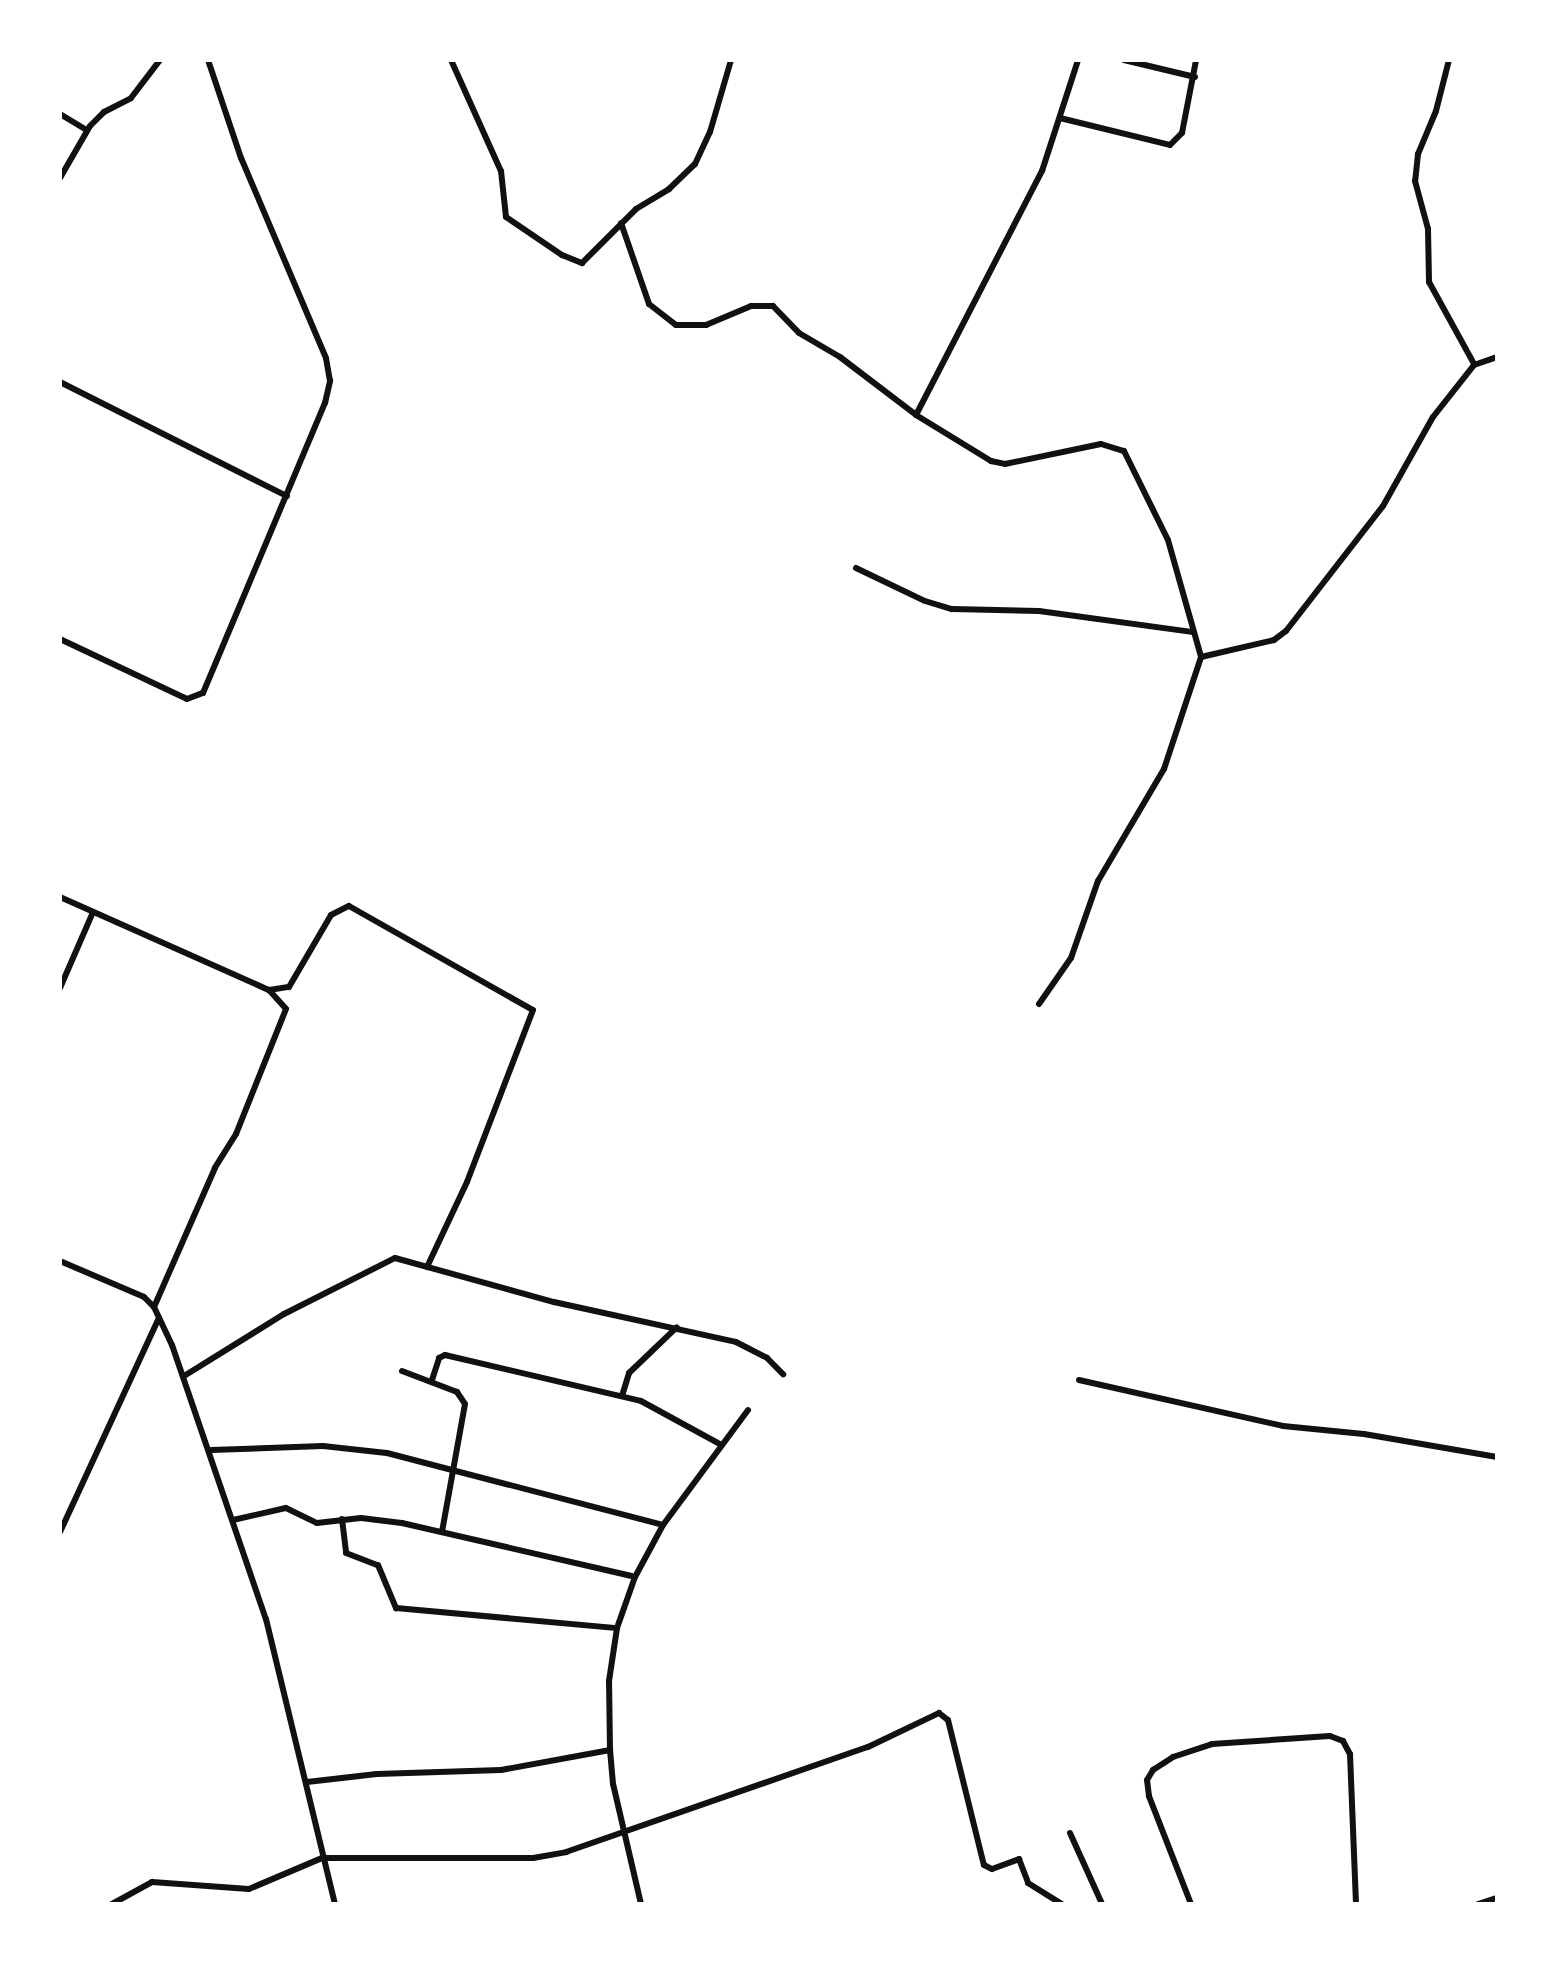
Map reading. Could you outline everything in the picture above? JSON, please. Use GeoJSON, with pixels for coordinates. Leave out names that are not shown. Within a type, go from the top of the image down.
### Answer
{"type":"FeatureCollection","features":[{"type":"Feature","properties":{"kind":"street"},"geometry":{"type":"LineString","coordinates":[[60,178],[87,130],[104,112],[131,98],[160,60]]}},
{"type":"Feature","properties":{"kind":"street"},"geometry":{"type":"LineString","coordinates":[[60,639],[187,699],[196,699],[202,693],[286,496],[330,381],[326,358],[242,158],[208,60]]}},
{"type":"Feature","properties":{"kind":"street"},"geometry":{"type":"LineString","coordinates":[[450,60],[502,171],[502,206],[510,222],[582,263],[622,223],[695,164],[710,132],[731,60]]}},
{"type":"Feature","properties":{"kind":"street"},"geometry":{"type":"LineString","coordinates":[[916,415],[1042,171],[1078,60]]}},
{"type":"Feature","properties":{"kind":"street"},"geometry":{"type":"LineString","coordinates":[[1124,60],[1195,77]]}},
{"type":"Feature","properties":{"kind":"street"},"geometry":{"type":"LineString","coordinates":[[1060,118],[1170,145],[1182,133],[1196,60]]}},
{"type":"Feature","properties":{"kind":"street"},"geometry":{"type":"LineString","coordinates":[[1448,60],[1436,111],[1418,154],[1415,181],[1428,230],[1429,282],[1474,365]]}},
{"type":"Feature","properties":{"kind":"street"},"geometry":{"type":"LineString","coordinates":[[60,114],[87,130]]}},
{"type":"Feature","properties":{"kind":"street"},"geometry":{"type":"LineString","coordinates":[[622,223],[649,304],[662,318],[690,327],[751,306],[773,306],[799,333],[916,415],[979,455],[1005,464],[1101,444],[1124,451],[1168,540],[1201,657],[1164,768],[1098,881],[1071,958],[1039,1004]]}},
{"type":"Feature","properties":{"kind":"street"},"geometry":{"type":"LineString","coordinates":[[1201,657],[1274,640],[1304,612],[1383,506],[1422,431],[1474,365],[1497,356]]}},
{"type":"Feature","properties":{"kind":"street"},"geometry":{"type":"LineString","coordinates":[[60,382],[286,496]]}},
{"type":"Feature","properties":{"kind":"street"},"geometry":{"type":"LineString","coordinates":[[856,568],[925,601],[952,609],[1028,610],[1192,632]]}},
{"type":"Feature","properties":{"kind":"street"},"geometry":{"type":"LineString","coordinates":[[60,897],[269,990],[282,1002],[284,1019],[236,1134],[215,1168],[154,1307]]}},
{"type":"Feature","properties":{"kind":"street"},"geometry":{"type":"LineString","coordinates":[[269,990],[289,987],[331,915],[349,906],[534,1010],[467,1182],[427,1267]]}},
{"type":"Feature","properties":{"kind":"street"},"geometry":{"type":"LineString","coordinates":[[60,988],[93,912]]}},
{"type":"Feature","properties":{"kind":"street"},"geometry":{"type":"LineString","coordinates":[[184,1376],[373,1265],[395,1258],[554,1302],[678,1326],[736,1342],[767,1358],[782,1374]]}},
{"type":"Feature","properties":{"kind":"street"},"geometry":{"type":"LineString","coordinates":[[60,1260],[144,1298],[160,1317],[211,1450],[271,1636],[334,1904]]}},
{"type":"Feature","properties":{"kind":"street"},"geometry":{"type":"LineString","coordinates":[[60,1532],[160,1317]]}},
{"type":"Feature","properties":{"kind":"street"},"geometry":{"type":"LineString","coordinates":[[622,1396],[629,1373],[678,1326]]}},
{"type":"Feature","properties":{"kind":"street"},"geometry":{"type":"LineString","coordinates":[[432,1380],[439,1358],[444,1355],[661,1408],[720,1444]]}},
{"type":"Feature","properties":{"kind":"street"},"geometry":{"type":"LineString","coordinates":[[402,1370],[457,1392],[465,1404],[442,1532]]}},
{"type":"Feature","properties":{"kind":"street"},"geometry":{"type":"LineString","coordinates":[[1080,1380],[1283,1426],[1364,1434],[1497,1457]]}},
{"type":"Feature","properties":{"kind":"street"},"geometry":{"type":"LineString","coordinates":[[642,1904],[623,1832],[610,1750],[609,1682],[617,1628],[635,1577],[663,1525],[748,1410]]}},
{"type":"Feature","properties":{"kind":"street"},"geometry":{"type":"LineString","coordinates":[[211,1450],[350,1448],[454,1468],[663,1525]]}},
{"type":"Feature","properties":{"kind":"street"},"geometry":{"type":"LineString","coordinates":[[232,1520],[286,1508],[318,1523],[342,1519],[402,1523],[635,1577]]}},
{"type":"Feature","properties":{"kind":"street"},"geometry":{"type":"LineString","coordinates":[[342,1519],[346,1553],[378,1565],[393,1606],[617,1628]]}},
{"type":"Feature","properties":{"kind":"street"},"geometry":{"type":"LineString","coordinates":[[112,1904],[152,1882],[249,1889],[322,1858],[533,1858],[623,1832],[868,1747],[944,1713],[984,1865],[992,1870],[1019,1859],[1028,1883],[1060,1904]]}},
{"type":"Feature","properties":{"kind":"street"},"geometry":{"type":"LineString","coordinates":[[1192,1904],[1148,1796],[1147,1780],[1153,1770],[1173,1757],[1212,1744],[1330,1736],[1343,1741],[1350,1754],[1356,1904]]}},
{"type":"Feature","properties":{"kind":"street"},"geometry":{"type":"LineString","coordinates":[[307,1782],[377,1774],[500,1770],[610,1750]]}},
{"type":"Feature","properties":{"kind":"street"},"geometry":{"type":"LineString","coordinates":[[1070,1833],[1102,1904]]}},
{"type":"Feature","properties":{"kind":"street"},"geometry":{"type":"LineString","coordinates":[[1478,1904],[1497,1898]]}}]}
